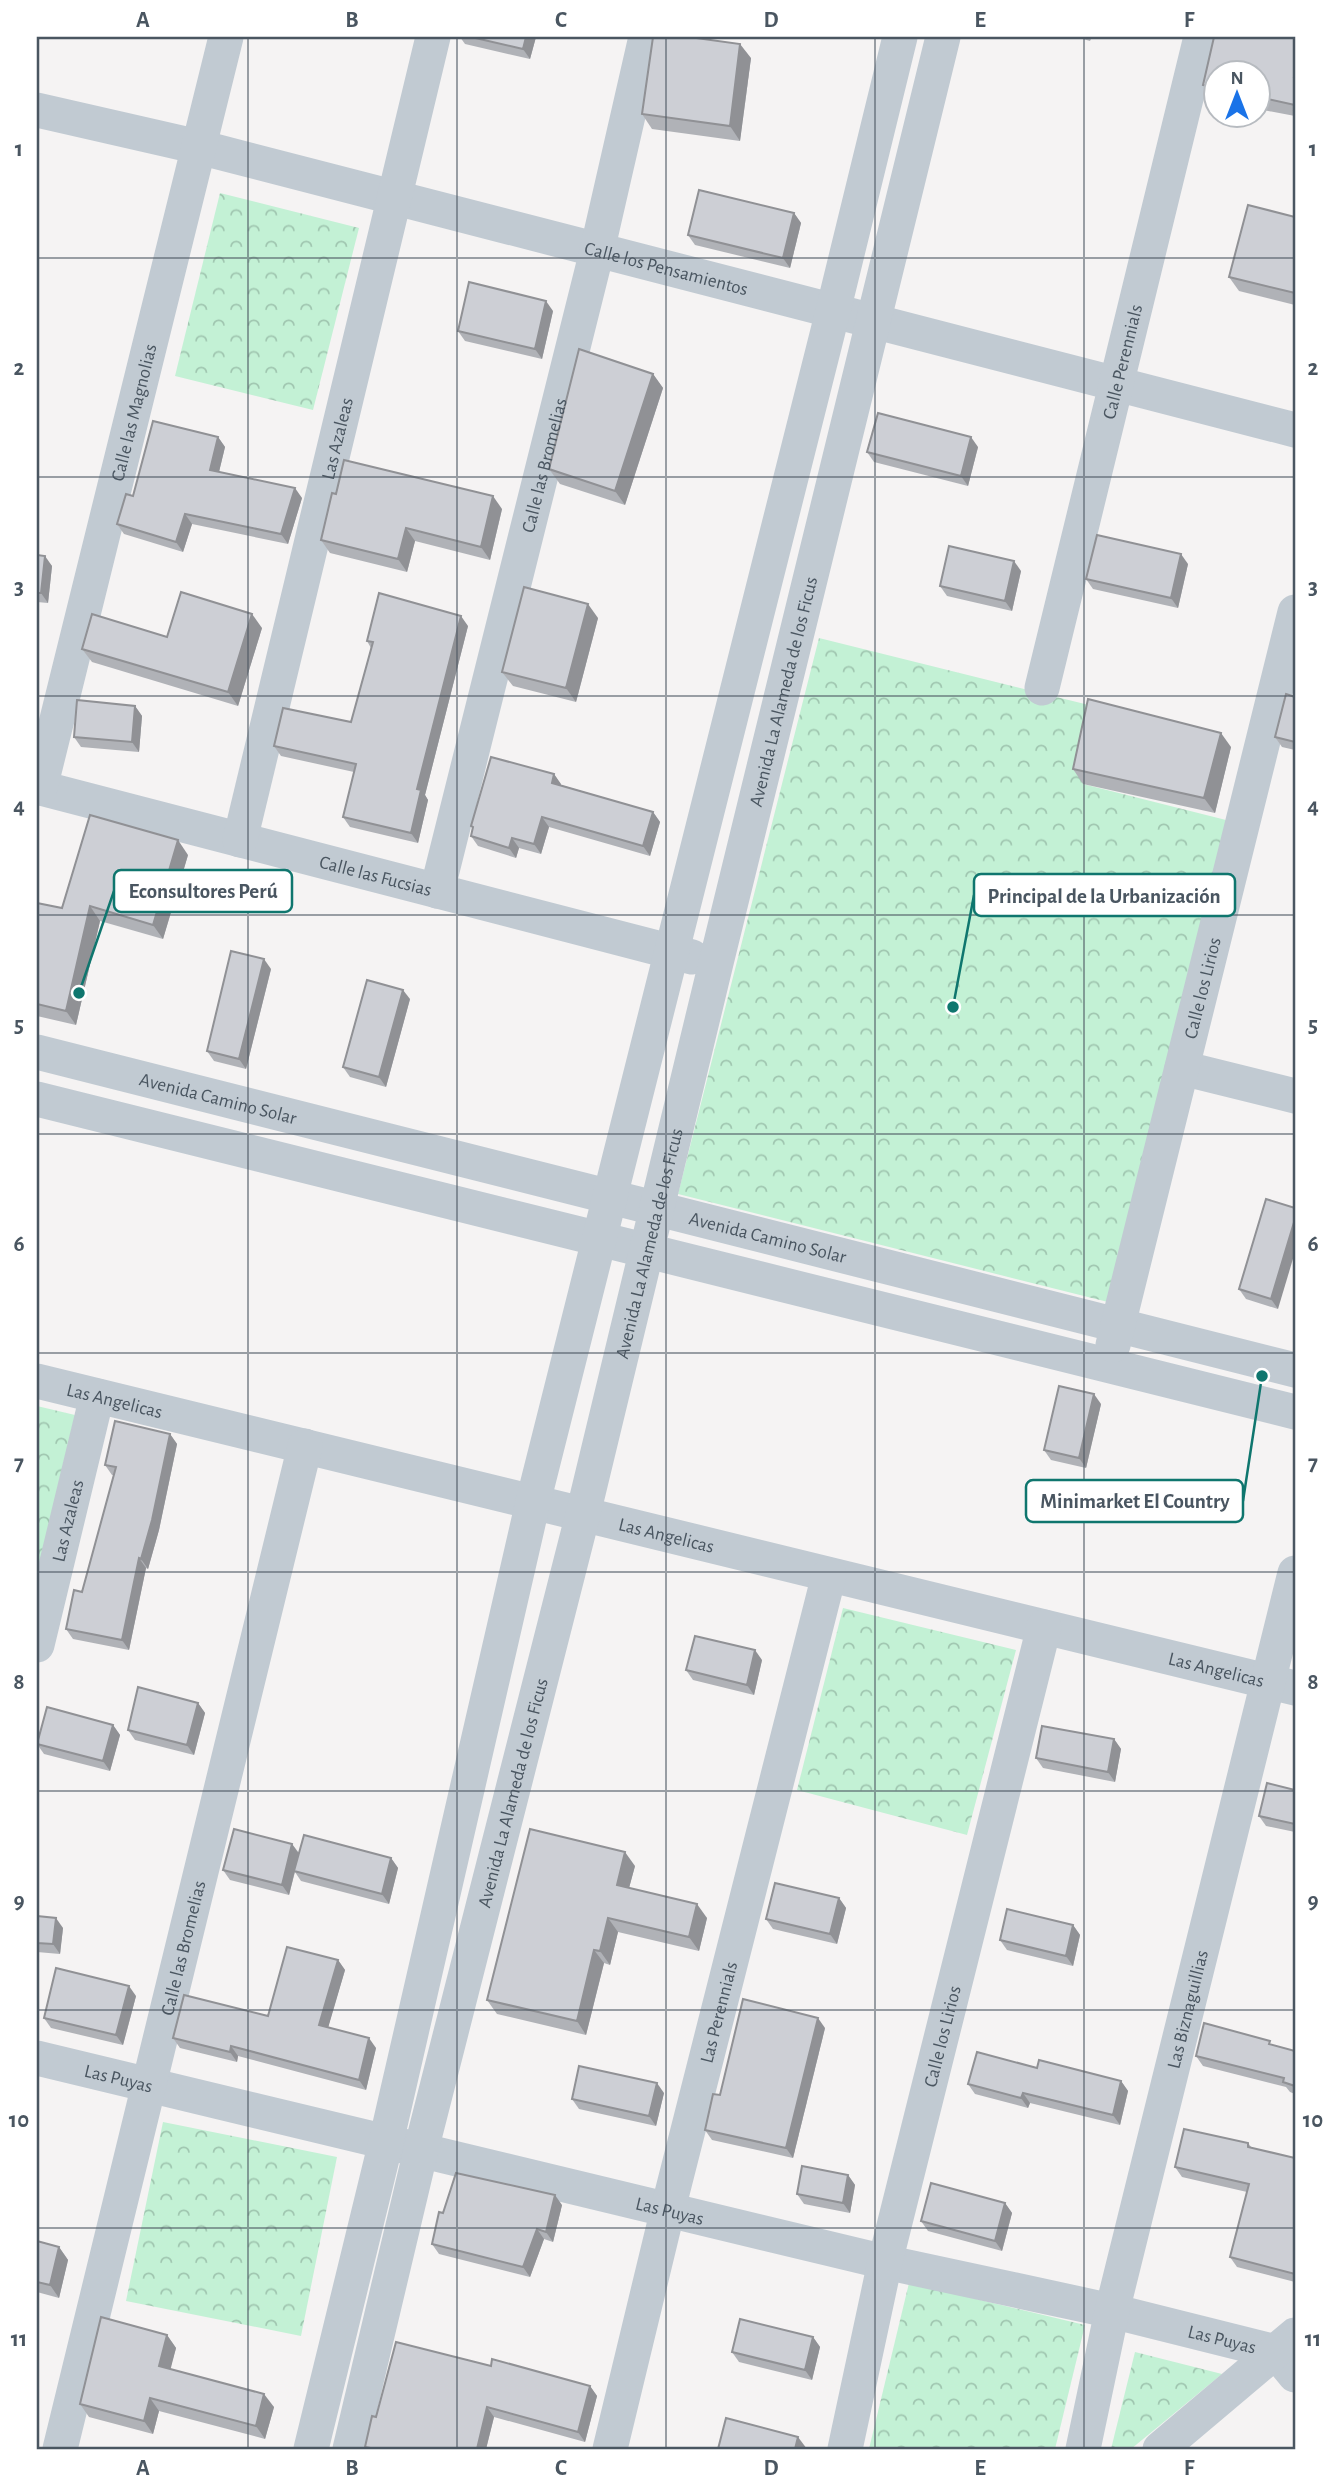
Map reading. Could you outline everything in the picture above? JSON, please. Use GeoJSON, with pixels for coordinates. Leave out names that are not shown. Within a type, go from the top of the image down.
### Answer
{"type":"FeatureCollection","features":[{"type":"Feature","properties":{"kind":"street","name":"Calle las Magnolias"},"geometry":{"type":"LineString","coordinates":[[38,788],[226,37]]}},
{"type":"Feature","properties":{"kind":"street","name":"Las Azaleas"},"geometry":{"type":"LineString","coordinates":[[240,839],[433,37]]}},
{"type":"Feature","properties":{"kind":"street","name":"Calle las Bromelias"},"geometry":{"type":"LineString","coordinates":[[437,891],[597,251],[646,37]]}},
{"type":"Feature","properties":{"kind":"street"},"geometry":{"type":"LineString","coordinates":[[311,2449],[386,2142],[533,1502],[834,311],[900,37]]}},
{"type":"Feature","properties":{"kind":"street","name":"Avenida La Alameda de los Ficus"},"geometry":{"type":"LineString","coordinates":[[350,2449],[421,2150],[583,1514],[943,37]]}},
{"type":"Feature","properties":{"kind":"street","name":"Calle Perennials"},"geometry":{"type":"LineString","coordinates":[[1042,688],[1201,37]]}},
{"type":"Feature","properties":{"kind":"street","name":"Calle los Pensamientos"},"geometry":{"type":"LineString","coordinates":[[37,110],[199,147],[1295,430]]}},
{"type":"Feature","properties":{"kind":"street","name":"Calle los Lirios"},"geometry":{"type":"LineString","coordinates":[[1108,1365],[1295,612]]}},
{"type":"Feature","properties":{"kind":"street","name":"Calle las Fucsias"},"geometry":{"type":"LineString","coordinates":[[38,788],[716,963]]}},
{"type":"Feature","properties":{"kind":"street","name":"Avenida Camino Solar"},"geometry":{"type":"LineString","coordinates":[[37,1052],[1295,1370]]}},
{"type":"Feature","properties":{"kind":"street"},"geometry":{"type":"LineString","coordinates":[[1182,1068],[1295,1096]]}},
{"type":"Feature","properties":{"kind":"street"},"geometry":{"type":"LineString","coordinates":[[37,1099],[1295,1412]]}},
{"type":"Feature","properties":{"kind":"street","name":"Las Angelicas"},"geometry":{"type":"LineString","coordinates":[[37,1381],[1282,1685]]}},
{"type":"Feature","properties":{"kind":"street","name":"Las Azaleas"},"geometry":{"type":"LineString","coordinates":[[37,1645],[97,1396]]}},
{"type":"Feature","properties":{"kind":"street","name":"Calle las Bromelias"},"geometry":{"type":"LineString","coordinates":[[60,2449],[304,1446]]}},
{"type":"Feature","properties":{"kind":"street","name":"Las Biznaguillias"},"geometry":{"type":"LineString","coordinates":[[1083,2449],[1112,2311],[1282,1685],[1295,1573]]}},
{"type":"Feature","properties":{"kind":"street","name":"Las Perennials"},"geometry":{"type":"LineString","coordinates":[[610,2449],[830,1575]]}},
{"type":"Feature","properties":{"kind":"street","name":"Calle los Lirios"},"geometry":{"type":"LineString","coordinates":[[845,2449],[885,2262],[1044,1627]]}},
{"type":"Feature","properties":{"kind":"street","name":"Las Puyas"},"geometry":{"type":"LineString","coordinates":[[37,2058],[885,2262],[1112,2311],[1289,2354]]}},
{"type":"Feature","properties":{"kind":"street"},"geometry":{"type":"LineString","coordinates":[[1160,2449],[1289,2354]]}},
{"type":"Feature","properties":{"kind":"green space"},"geometry":{"type":"Polygon","coordinates":[[[220,193],[359,228],[313,410],[175,376],[220,193]]]}},
{"type":"Feature","properties":{"kind":"green space"},"geometry":{"type":"Polygon","coordinates":[[[819,638],[1101,708],[1083,784],[1226,820],[1108,1302],[678,1194],[819,638]]]}},
{"type":"Feature","properties":{"kind":"green space"},"geometry":{"type":"Polygon","coordinates":[[[37,1406],[75,1415],[37,1574],[37,1406]]]}},
{"type":"Feature","properties":{"kind":"green space"},"geometry":{"type":"Polygon","coordinates":[[[843,1608],[1016,1650],[967,1835],[797,1790],[843,1608]]]}},
{"type":"Feature","properties":{"kind":"green space"},"geometry":{"type":"Polygon","coordinates":[[[163,2122],[337,2157],[301,2336],[126,2301],[163,2122]]]}},
{"type":"Feature","properties":{"kind":"green space"},"geometry":{"type":"Polygon","coordinates":[[[909,2283],[1085,2325],[1055,2449],[869,2449],[909,2283]]]}},
{"type":"Feature","properties":{"kind":"green space"},"geometry":{"type":"Polygon","coordinates":[[[1135,2352],[1222,2374],[1131,2449],[1111,2449],[1135,2352]]]}},
{"type":"Feature","properties":{"kind":"building"},"geometry":{"type":"Polygon","coordinates":[[[471,37],[526,37],[523,49],[471,37]]]}},
{"type":"Feature","properties":{"kind":"building"},"geometry":{"type":"Polygon","coordinates":[[[653,37],[689,37],[740,44],[730,126],[642,114],[653,37]]]}},
{"type":"Feature","properties":{"kind":"building"},"geometry":{"type":"Polygon","coordinates":[[[1214,37],[1295,37],[1295,105],[1272,100],[1272,60],[1209,60],[1214,37]]]}},
{"type":"Feature","properties":{"kind":"building"},"geometry":{"type":"Polygon","coordinates":[[[699,190],[794,213],[783,258],[688,235],[699,190]]]}},
{"type":"Feature","properties":{"kind":"building"},"geometry":{"type":"Polygon","coordinates":[[[1248,205],[1295,217],[1295,293],[1229,277],[1248,205]]]}},
{"type":"Feature","properties":{"kind":"building"},"geometry":{"type":"Polygon","coordinates":[[[469,282],[546,301],[535,349],[458,331],[469,282]]]}},
{"type":"Feature","properties":{"kind":"building"},"geometry":{"type":"Polygon","coordinates":[[[579,349],[653,374],[615,491],[549,469],[579,349]]]}},
{"type":"Feature","properties":{"kind":"building"},"geometry":{"type":"Polygon","coordinates":[[[878,413],[971,437],[961,476],[867,452],[878,413]]]}},
{"type":"Feature","properties":{"kind":"building"},"geometry":{"type":"Polygon","coordinates":[[[153,421],[218,437],[210,470],[295,488],[281,534],[185,514],[176,542],[117,524],[126,494],[133,496],[153,421]]]}},
{"type":"Feature","properties":{"kind":"building"},"geometry":{"type":"Polygon","coordinates":[[[344,460],[493,496],[481,547],[406,528],[398,559],[321,540],[332,493],[336,494],[344,460]]]}},
{"type":"Feature","properties":{"kind":"building"},"geometry":{"type":"Polygon","coordinates":[[[1097,535],[1181,554],[1171,598],[1086,579],[1097,535]]]}},
{"type":"Feature","properties":{"kind":"building"},"geometry":{"type":"Polygon","coordinates":[[[949,546],[1014,561],[1005,601],[940,586],[949,546]]]}},
{"type":"Feature","properties":{"kind":"building"},"geometry":{"type":"Polygon","coordinates":[[[37,555],[45,556],[41,593],[37,593],[37,555]]]}},
{"type":"Feature","properties":{"kind":"building"},"geometry":{"type":"Polygon","coordinates":[[[524,587],[588,604],[566,688],[502,672],[524,587]]]}},
{"type":"Feature","properties":{"kind":"building"},"geometry":{"type":"Polygon","coordinates":[[[181,592],[252,614],[228,692],[82,649],[92,614],[167,637],[181,592]]]}},
{"type":"Feature","properties":{"kind":"building"},"geometry":{"type":"Polygon","coordinates":[[[379,593],[461,616],[417,789],[421,790],[411,833],[343,817],[356,764],[274,746],[283,708],[351,722],[373,642],[367,641],[379,593]]]}},
{"type":"Feature","properties":{"kind":"building"},"geometry":{"type":"Polygon","coordinates":[[[1286,694],[1295,697],[1295,742],[1275,737],[1286,694]]]}},
{"type":"Feature","properties":{"kind":"building"},"geometry":{"type":"Polygon","coordinates":[[[1088,699],[1221,733],[1204,798],[1073,769],[1088,699]]]}},
{"type":"Feature","properties":{"kind":"building"},"geometry":{"type":"Polygon","coordinates":[[[77,700],[135,706],[132,742],[74,737],[77,700]]]}},
{"type":"Feature","properties":{"kind":"building"},"geometry":{"type":"Polygon","coordinates":[[[491,757],[554,774],[552,783],[653,812],[643,846],[542,817],[534,844],[512,838],[509,848],[471,836],[471,826],[491,757]]]}},
{"type":"Feature","properties":{"kind":"building"},"geometry":{"type":"Polygon","coordinates":[[[90,815],[178,840],[153,925],[90,906],[66,1011],[37,1004],[37,903],[62,908],[90,815]]]}},
{"type":"Feature","properties":{"kind":"building"},"geometry":{"type":"Polygon","coordinates":[[[231,951],[264,959],[239,1059],[207,1051],[231,951]]]}},
{"type":"Feature","properties":{"kind":"building"},"geometry":{"type":"Polygon","coordinates":[[[367,980],[403,990],[379,1077],[343,1067],[367,980]]]}},
{"type":"Feature","properties":{"kind":"building"},"geometry":{"type":"Polygon","coordinates":[[[1266,1199],[1295,1208],[1295,1219],[1271,1299],[1239,1289],[1266,1199]]]}},
{"type":"Feature","properties":{"kind":"building"},"geometry":{"type":"Polygon","coordinates":[[[1059,1386],[1094,1394],[1079,1458],[1044,1450],[1059,1386]]]}},
{"type":"Feature","properties":{"kind":"building"},"geometry":{"type":"Polygon","coordinates":[[[115,1421],[170,1434],[122,1640],[66,1629],[74,1590],[82,1592],[116,1467],[105,1465],[115,1421]]]}},
{"type":"Feature","properties":{"kind":"building"},"geometry":{"type":"Polygon","coordinates":[[[695,1636],[755,1650],[747,1685],[686,1670],[695,1636]]]}},
{"type":"Feature","properties":{"kind":"building"},"geometry":{"type":"Polygon","coordinates":[[[138,1687],[198,1703],[187,1745],[128,1730],[138,1687]]]}},
{"type":"Feature","properties":{"kind":"building"},"geometry":{"type":"Polygon","coordinates":[[[47,1707],[113,1725],[103,1761],[37,1744],[47,1707]]]}},
{"type":"Feature","properties":{"kind":"building"},"geometry":{"type":"Polygon","coordinates":[[[1042,1726],[1114,1739],[1108,1772],[1036,1758],[1042,1726]]]}},
{"type":"Feature","properties":{"kind":"building"},"geometry":{"type":"Polygon","coordinates":[[[1267,1783],[1295,1790],[1295,1824],[1259,1816],[1267,1783]]]}},
{"type":"Feature","properties":{"kind":"building"},"geometry":{"type":"Polygon","coordinates":[[[234,1829],[292,1844],[282,1885],[223,1870],[234,1829]]]}},
{"type":"Feature","properties":{"kind":"building"},"geometry":{"type":"Polygon","coordinates":[[[530,1829],[625,1852],[617,1885],[697,1904],[689,1937],[608,1918],[600,1951],[594,1950],[577,2021],[487,2000],[530,1829]]]}},
{"type":"Feature","properties":{"kind":"building"},"geometry":{"type":"Polygon","coordinates":[[[304,1835],[391,1858],[382,1894],[294,1871],[304,1835]]]}},
{"type":"Feature","properties":{"kind":"building"},"geometry":{"type":"Polygon","coordinates":[[[775,1883],[839,1898],[830,1934],[766,1919],[775,1883]]]}},
{"type":"Feature","properties":{"kind":"building"},"geometry":{"type":"Polygon","coordinates":[[[1007,1909],[1073,1925],[1066,1956],[1000,1940],[1007,1909]]]}},
{"type":"Feature","properties":{"kind":"building"},"geometry":{"type":"Polygon","coordinates":[[[37,1916],[56,1918],[53,1944],[37,1943],[37,1916]]]}},
{"type":"Feature","properties":{"kind":"building"},"geometry":{"type":"Polygon","coordinates":[[[287,1947],[338,1960],[319,2025],[369,2038],[359,2080],[231,2046],[230,2052],[173,2038],[184,1995],[268,2016],[287,1947]]]}},
{"type":"Feature","properties":{"kind":"building"},"geometry":{"type":"Polygon","coordinates":[[[56,1968],[129,1986],[116,2035],[44,2018],[56,1968]]]}},
{"type":"Feature","properties":{"kind":"building"},"geometry":{"type":"Polygon","coordinates":[[[743,1999],[818,2018],[786,2148],[705,2130],[713,2094],[720,2095],[743,1999]]]}},
{"type":"Feature","properties":{"kind":"building"},"geometry":{"type":"Polygon","coordinates":[[[1204,2023],[1270,2041],[1269,2044],[1295,2051],[1295,2086],[1283,2082],[1284,2078],[1196,2056],[1204,2023]]]}},
{"type":"Feature","properties":{"kind":"building"},"geometry":{"type":"Polygon","coordinates":[[[977,2052],[1037,2068],[1039,2060],[1121,2081],[1113,2115],[1023,2093],[1021,2098],[968,2084],[977,2052]]]}},
{"type":"Feature","properties":{"kind":"building"},"geometry":{"type":"Polygon","coordinates":[[[579,2066],[657,2083],[649,2116],[572,2099],[579,2066]]]}},
{"type":"Feature","properties":{"kind":"building"},"geometry":{"type":"Polygon","coordinates":[[[1184,2129],[1248,2143],[1248,2147],[1295,2158],[1295,2274],[1230,2257],[1249,2184],[1175,2167],[1184,2129]]]}},
{"type":"Feature","properties":{"kind":"building"},"geometry":{"type":"Polygon","coordinates":[[[802,2166],[848,2175],[843,2203],[797,2194],[802,2166]]]}},
{"type":"Feature","properties":{"kind":"building"},"geometry":{"type":"Polygon","coordinates":[[[456,2173],[555,2195],[546,2232],[537,2229],[523,2267],[432,2244],[439,2212],[443,2213],[456,2173]]]}},
{"type":"Feature","properties":{"kind":"building"},"geometry":{"type":"Polygon","coordinates":[[[931,2183],[1005,2203],[995,2241],[921,2221],[931,2183]]]}},
{"type":"Feature","properties":{"kind":"building"},"geometry":{"type":"Polygon","coordinates":[[[37,2241],[59,2247],[50,2285],[37,2282],[37,2241]]]}},
{"type":"Feature","properties":{"kind":"building"},"geometry":{"type":"Polygon","coordinates":[[[101,2317],[167,2335],[159,2366],[264,2394],[256,2426],[150,2398],[144,2421],[80,2404],[101,2317]]]}},
{"type":"Feature","properties":{"kind":"building"},"geometry":{"type":"Polygon","coordinates":[[[740,2319],[813,2337],[805,2370],[732,2352],[740,2319]]]}},
{"type":"Feature","properties":{"kind":"building"},"geometry":{"type":"Polygon","coordinates":[[[396,2342],[491,2366],[492,2359],[590,2386],[578,2432],[487,2407],[477,2449],[365,2447],[396,2342]]]}},
{"type":"Feature","properties":{"kind":"building"},"geometry":{"type":"Polygon","coordinates":[[[726,2418],[798,2437],[795,2449],[718,2449],[726,2418]]]}},
{"type":"Feature","properties":{"kind":"place","name":"Econsultores Perú"},"geometry":{"type":"Point","coordinates":[79,993]}},
{"type":"Feature","properties":{"kind":"place","name":"Principal de la Urbanización"},"geometry":{"type":"Point","coordinates":[953,1007]}},
{"type":"Feature","properties":{"kind":"place","name":"Minimarket El Country"},"geometry":{"type":"Point","coordinates":[1262,1376]}}]}
